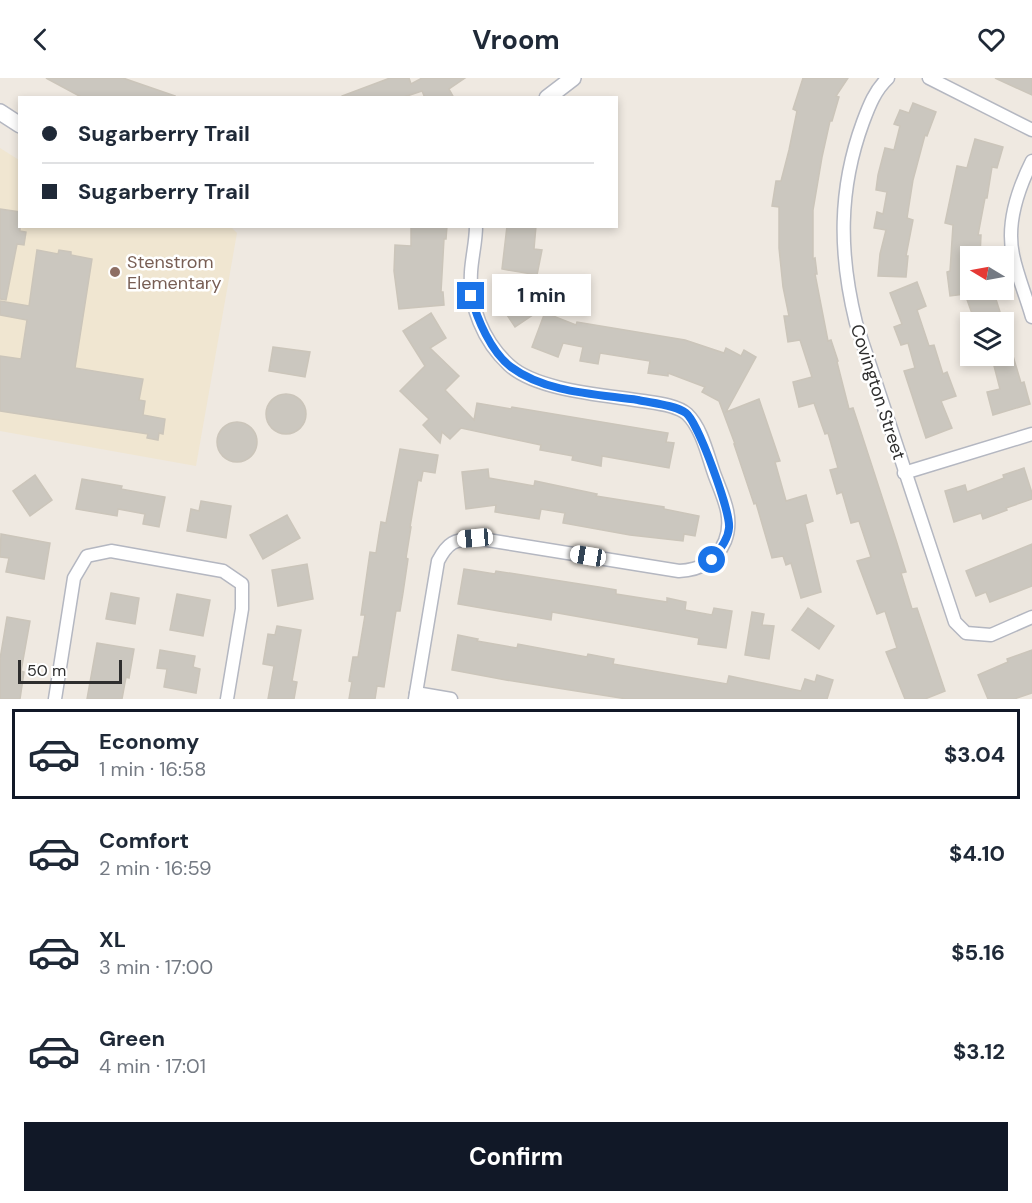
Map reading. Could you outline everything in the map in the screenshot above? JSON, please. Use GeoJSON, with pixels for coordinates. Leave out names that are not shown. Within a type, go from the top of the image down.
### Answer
{"type":"FeatureCollection","features":[{"type":"Feature","properties":{"kind":"street"},"geometry":{"type":"LineString","coordinates":[[550,96],[573,78]]}},
{"type":"Feature","properties":{"kind":"street","name":"Covington Street"},"geometry":{"type":"LineString","coordinates":[[888,78],[881,85],[870,106],[857,140],[844,207],[843,244],[847,285],[856,323],[955,622],[966,633],[991,634],[1032,617]]}},
{"type":"Feature","properties":{"kind":"street"},"geometry":{"type":"LineString","coordinates":[[929,78],[1032,130]]}},
{"type":"Feature","properties":{"kind":"street"},"geometry":{"type":"LineString","coordinates":[[0,112],[18,124]]}},
{"type":"Feature","properties":{"kind":"street"},"geometry":{"type":"LineString","coordinates":[[1032,161],[1022,181],[1014,207],[1011,232],[1013,255],[1032,316]]}},
{"type":"Feature","properties":{"kind":"street"},"geometry":{"type":"LineString","coordinates":[[451,699],[415,696],[438,561],[445,548],[457,539],[475,538],[679,571],[696,570],[712,560],[724,544],[729,527],[727,510],[697,430],[686,413],[664,405],[557,387],[532,379],[509,366],[477,320],[471,296],[471,270],[476,228]]}},
{"type":"Feature","properties":{"kind":"street"},"geometry":{"type":"LineString","coordinates":[[904,473],[1032,434]]}},
{"type":"Feature","properties":{"kind":"street"},"geometry":{"type":"LineString","coordinates":[[55,699],[74,578],[87,556],[111,551],[223,571],[242,584],[242,609],[227,699]]}},
{"type":"Feature","properties":{"kind":"shaded area","name":"Stenstrom Elementary"},"geometry":{"type":"Polygon","coordinates":[[[0,148],[18,159],[18,228],[232,228],[237,233],[196,466],[0,431],[0,148]]]}},
{"type":"Feature","properties":{"kind":"building"},"geometry":{"type":"Polygon","coordinates":[[[46,78],[123,78],[175,96],[79,96],[46,78]]]}},
{"type":"Feature","properties":{"kind":"building"},"geometry":{"type":"Polygon","coordinates":[[[390,78],[409,78],[411,84],[422,78],[465,78],[449,89],[453,96],[424,96],[422,91],[407,96],[342,96],[390,78]]]}},
{"type":"Feature","properties":{"kind":"building"},"geometry":{"type":"Polygon","coordinates":[[[803,78],[848,78],[836,96],[839,97],[832,121],[830,121],[822,157],[813,210],[813,259],[815,258],[817,274],[815,274],[828,341],[831,340],[849,409],[853,408],[896,540],[906,572],[901,573],[912,609],[917,608],[945,691],[925,699],[905,699],[886,652],[897,648],[885,611],[877,614],[857,561],[871,557],[859,521],[851,523],[842,492],[837,494],[830,470],[838,468],[828,433],[825,434],[814,403],[799,407],[793,382],[812,377],[800,340],[788,342],[784,316],[789,316],[779,248],[779,207],[772,206],[776,181],[781,181],[789,150],[797,111],[793,109],[803,78]]]}},
{"type":"Feature","properties":{"kind":"building"},"geometry":{"type":"Polygon","coordinates":[[[995,78],[1032,78],[1032,95],[995,78]]]}},
{"type":"Feature","properties":{"kind":"building"},"geometry":{"type":"Polygon","coordinates":[[[913,103],[936,112],[927,136],[925,135],[913,180],[907,218],[913,220],[906,256],[908,256],[906,277],[878,276],[886,230],[874,228],[877,212],[883,214],[887,192],[876,190],[878,175],[885,148],[894,150],[900,126],[894,124],[900,110],[909,113],[913,103]]]}},
{"type":"Feature","properties":{"kind":"building"},"geometry":{"type":"Polygon","coordinates":[[[975,139],[1003,147],[997,168],[992,167],[978,235],[981,235],[980,246],[960,246],[960,295],[950,296],[947,272],[950,271],[953,225],[945,223],[957,166],[967,168],[975,139]]]}},
{"type":"Feature","properties":{"kind":"building"},"geometry":{"type":"Polygon","coordinates":[[[0,209],[18,212],[18,228],[26,232],[24,245],[17,244],[6,300],[0,299],[0,209]]]}},
{"type":"Feature","properties":{"kind":"building"},"geometry":{"type":"Polygon","coordinates":[[[411,228],[447,228],[446,239],[444,239],[441,292],[443,292],[444,305],[399,309],[394,271],[395,245],[411,246],[411,228]]]}},
{"type":"Feature","properties":{"kind":"building"},"geometry":{"type":"Polygon","coordinates":[[[507,228],[536,228],[534,249],[542,250],[537,275],[502,269],[507,228]]]}},
{"type":"Feature","properties":{"kind":"building"},"geometry":{"type":"Polygon","coordinates":[[[37,250],[58,254],[59,250],[92,259],[75,368],[143,379],[139,400],[145,401],[143,415],[165,419],[163,434],[159,433],[158,440],[147,438],[148,434],[0,411],[0,356],[21,359],[27,320],[0,315],[0,301],[29,306],[37,250]]]}},
{"type":"Feature","properties":{"kind":"building"},"geometry":{"type":"Polygon","coordinates":[[[917,282],[926,306],[917,310],[929,346],[934,345],[943,374],[947,372],[956,396],[941,401],[952,428],[926,438],[904,371],[915,368],[908,343],[901,345],[894,327],[902,324],[890,293],[917,282]]]}},
{"type":"Feature","properties":{"kind":"building"},"geometry":{"type":"Polygon","coordinates":[[[530,283],[546,306],[515,327],[507,315],[515,309],[508,299],[530,283]]]}},
{"type":"Feature","properties":{"kind":"building"},"geometry":{"type":"Polygon","coordinates":[[[967,300],[996,300],[1000,312],[971,312],[967,300]]]}},
{"type":"Feature","properties":{"kind":"building"},"geometry":{"type":"Polygon","coordinates":[[[547,307],[553,316],[576,325],[577,322],[685,340],[724,353],[726,348],[741,356],[744,350],[756,357],[726,412],[759,399],[780,461],[775,462],[786,501],[806,495],[813,521],[805,524],[821,592],[801,598],[791,563],[786,565],[783,556],[772,558],[756,503],[754,504],[719,401],[702,392],[705,387],[668,373],[668,376],[648,373],[650,361],[600,353],[598,364],[580,361],[583,347],[563,343],[558,357],[532,347],[547,307]]]}},
{"type":"Feature","properties":{"kind":"building"},"geometry":{"type":"Polygon","coordinates":[[[431,313],[446,338],[430,348],[459,376],[445,390],[474,420],[477,403],[668,433],[666,442],[674,443],[669,468],[602,456],[601,466],[572,460],[573,456],[540,450],[541,445],[461,428],[450,439],[442,432],[440,443],[423,425],[429,419],[400,391],[425,366],[403,331],[431,313]]]}},
{"type":"Feature","properties":{"kind":"building"},"geometry":{"type":"Polygon","coordinates":[[[273,347],[310,352],[305,377],[269,371],[273,347]]]}},
{"type":"Feature","properties":{"kind":"building"},"geometry":{"type":"Polygon","coordinates":[[[1014,359],[1030,404],[993,415],[987,392],[1000,389],[994,366],[1014,366],[1014,359]]]}},
{"type":"Feature","properties":{"kind":"building"},"geometry":{"type":"Polygon","coordinates":[[[286,394],[294,395],[300,400],[305,406],[305,422],[300,428],[294,433],[286,434],[278,433],[272,428],[267,422],[266,414],[267,406],[272,400],[278,395],[286,394]]]}},
{"type":"Feature","properties":{"kind":"building"},"geometry":{"type":"Polygon","coordinates":[[[237,422],[245,423],[251,428],[256,434],[256,450],[251,456],[245,461],[237,462],[229,461],[223,456],[218,450],[217,442],[218,434],[223,428],[229,423],[237,422]]]}},
{"type":"Feature","properties":{"kind":"building"},"geometry":{"type":"Polygon","coordinates":[[[400,449],[438,455],[435,473],[423,471],[421,481],[418,480],[403,593],[400,611],[396,611],[384,687],[377,686],[375,699],[349,699],[353,657],[358,657],[365,615],[361,615],[370,552],[376,553],[381,522],[386,523],[400,449]]]}},
{"type":"Feature","properties":{"kind":"building"},"geometry":{"type":"Polygon","coordinates":[[[1024,468],[1032,499],[983,519],[981,513],[954,522],[945,491],[965,485],[967,492],[1024,468]]]}},
{"type":"Feature","properties":{"kind":"building"},"geometry":{"type":"Polygon","coordinates":[[[488,469],[489,478],[534,486],[535,481],[597,494],[596,496],[664,507],[664,509],[699,516],[695,536],[684,534],[683,541],[630,535],[563,523],[565,513],[541,509],[539,519],[495,512],[496,505],[466,509],[462,472],[488,469]]]}},
{"type":"Feature","properties":{"kind":"building"},"geometry":{"type":"Polygon","coordinates":[[[35,475],[52,500],[30,516],[13,491],[35,475]]]}},
{"type":"Feature","properties":{"kind":"building"},"geometry":{"type":"Polygon","coordinates":[[[82,479],[165,497],[159,527],[143,524],[145,514],[118,509],[117,516],[76,509],[82,479]]]}},
{"type":"Feature","properties":{"kind":"building"},"geometry":{"type":"Polygon","coordinates":[[[201,501],[231,506],[226,538],[187,531],[191,509],[199,511],[201,501]]]}},
{"type":"Feature","properties":{"kind":"building"},"geometry":{"type":"Polygon","coordinates":[[[287,515],[300,538],[263,559],[250,535],[287,515]]]}},
{"type":"Feature","properties":{"kind":"building"},"geometry":{"type":"Polygon","coordinates":[[[1,534],[50,543],[44,579],[6,572],[9,558],[0,557],[1,534]]]}},
{"type":"Feature","properties":{"kind":"building"},"geometry":{"type":"Polygon","coordinates":[[[1032,544],[1032,586],[990,602],[986,592],[976,596],[966,571],[1032,544]]]}},
{"type":"Feature","properties":{"kind":"building"},"geometry":{"type":"Polygon","coordinates":[[[307,564],[313,599],[278,606],[272,570],[307,564]]]}},
{"type":"Feature","properties":{"kind":"building"},"geometry":{"type":"Polygon","coordinates":[[[464,569],[495,574],[496,571],[599,587],[616,590],[616,594],[667,602],[667,598],[686,602],[685,610],[712,615],[714,608],[732,611],[726,648],[698,644],[699,638],[552,612],[551,620],[458,604],[464,569]]]}},
{"type":"Feature","properties":{"kind":"building"},"geometry":{"type":"Polygon","coordinates":[[[111,593],[139,598],[135,624],[106,619],[111,593]]]}},
{"type":"Feature","properties":{"kind":"building"},"geometry":{"type":"Polygon","coordinates":[[[177,594],[210,600],[203,636],[170,630],[177,594]]]}},
{"type":"Feature","properties":{"kind":"building"},"geometry":{"type":"Polygon","coordinates":[[[808,608],[834,626],[819,649],[792,630],[808,608]]]}},
{"type":"Feature","properties":{"kind":"building"},"geometry":{"type":"Polygon","coordinates":[[[752,612],[764,614],[762,625],[774,626],[769,659],[745,655],[752,612]]]}},
{"type":"Feature","properties":{"kind":"building"},"geometry":{"type":"Polygon","coordinates":[[[7,617],[30,621],[21,671],[24,672],[20,699],[0,699],[0,659],[7,617]]]}},
{"type":"Feature","properties":{"kind":"building"},"geometry":{"type":"Polygon","coordinates":[[[277,626],[301,630],[292,681],[297,682],[294,699],[268,699],[274,666],[263,664],[268,634],[275,635],[277,626]]]}},
{"type":"Feature","properties":{"kind":"building"},"geometry":{"type":"Polygon","coordinates":[[[458,635],[517,648],[518,644],[587,657],[588,654],[614,659],[613,664],[727,684],[729,676],[801,691],[805,679],[815,682],[817,675],[833,680],[827,699],[627,699],[452,670],[458,635]]]}},
{"type":"Feature","properties":{"kind":"building"},"geometry":{"type":"Polygon","coordinates":[[[97,643],[134,649],[129,678],[126,677],[122,699],[87,699],[97,643]]]}},
{"type":"Feature","properties":{"kind":"building"},"geometry":{"type":"Polygon","coordinates":[[[160,650],[195,656],[193,667],[200,669],[196,693],[164,687],[167,669],[157,668],[160,650]]]}},
{"type":"Feature","properties":{"kind":"building"},"geometry":{"type":"Polygon","coordinates":[[[1032,650],[1032,693],[1014,699],[988,699],[978,675],[1008,662],[1007,659],[1032,650]]]}},
{"type":"Feature","properties":{"kind":"place","name":"Stenstrom Elementary"},"geometry":{"type":"Point","coordinates":[115,272]}},
{"type":"Feature","properties":{"kind":"route"},"geometry":{"type":"LineString","coordinates":[[471,296],[477,320],[495,348],[509,366],[532,379],[557,387],[664,405],[686,413],[697,430],[727,510],[729,527],[724,544],[712,560]]}}]}
